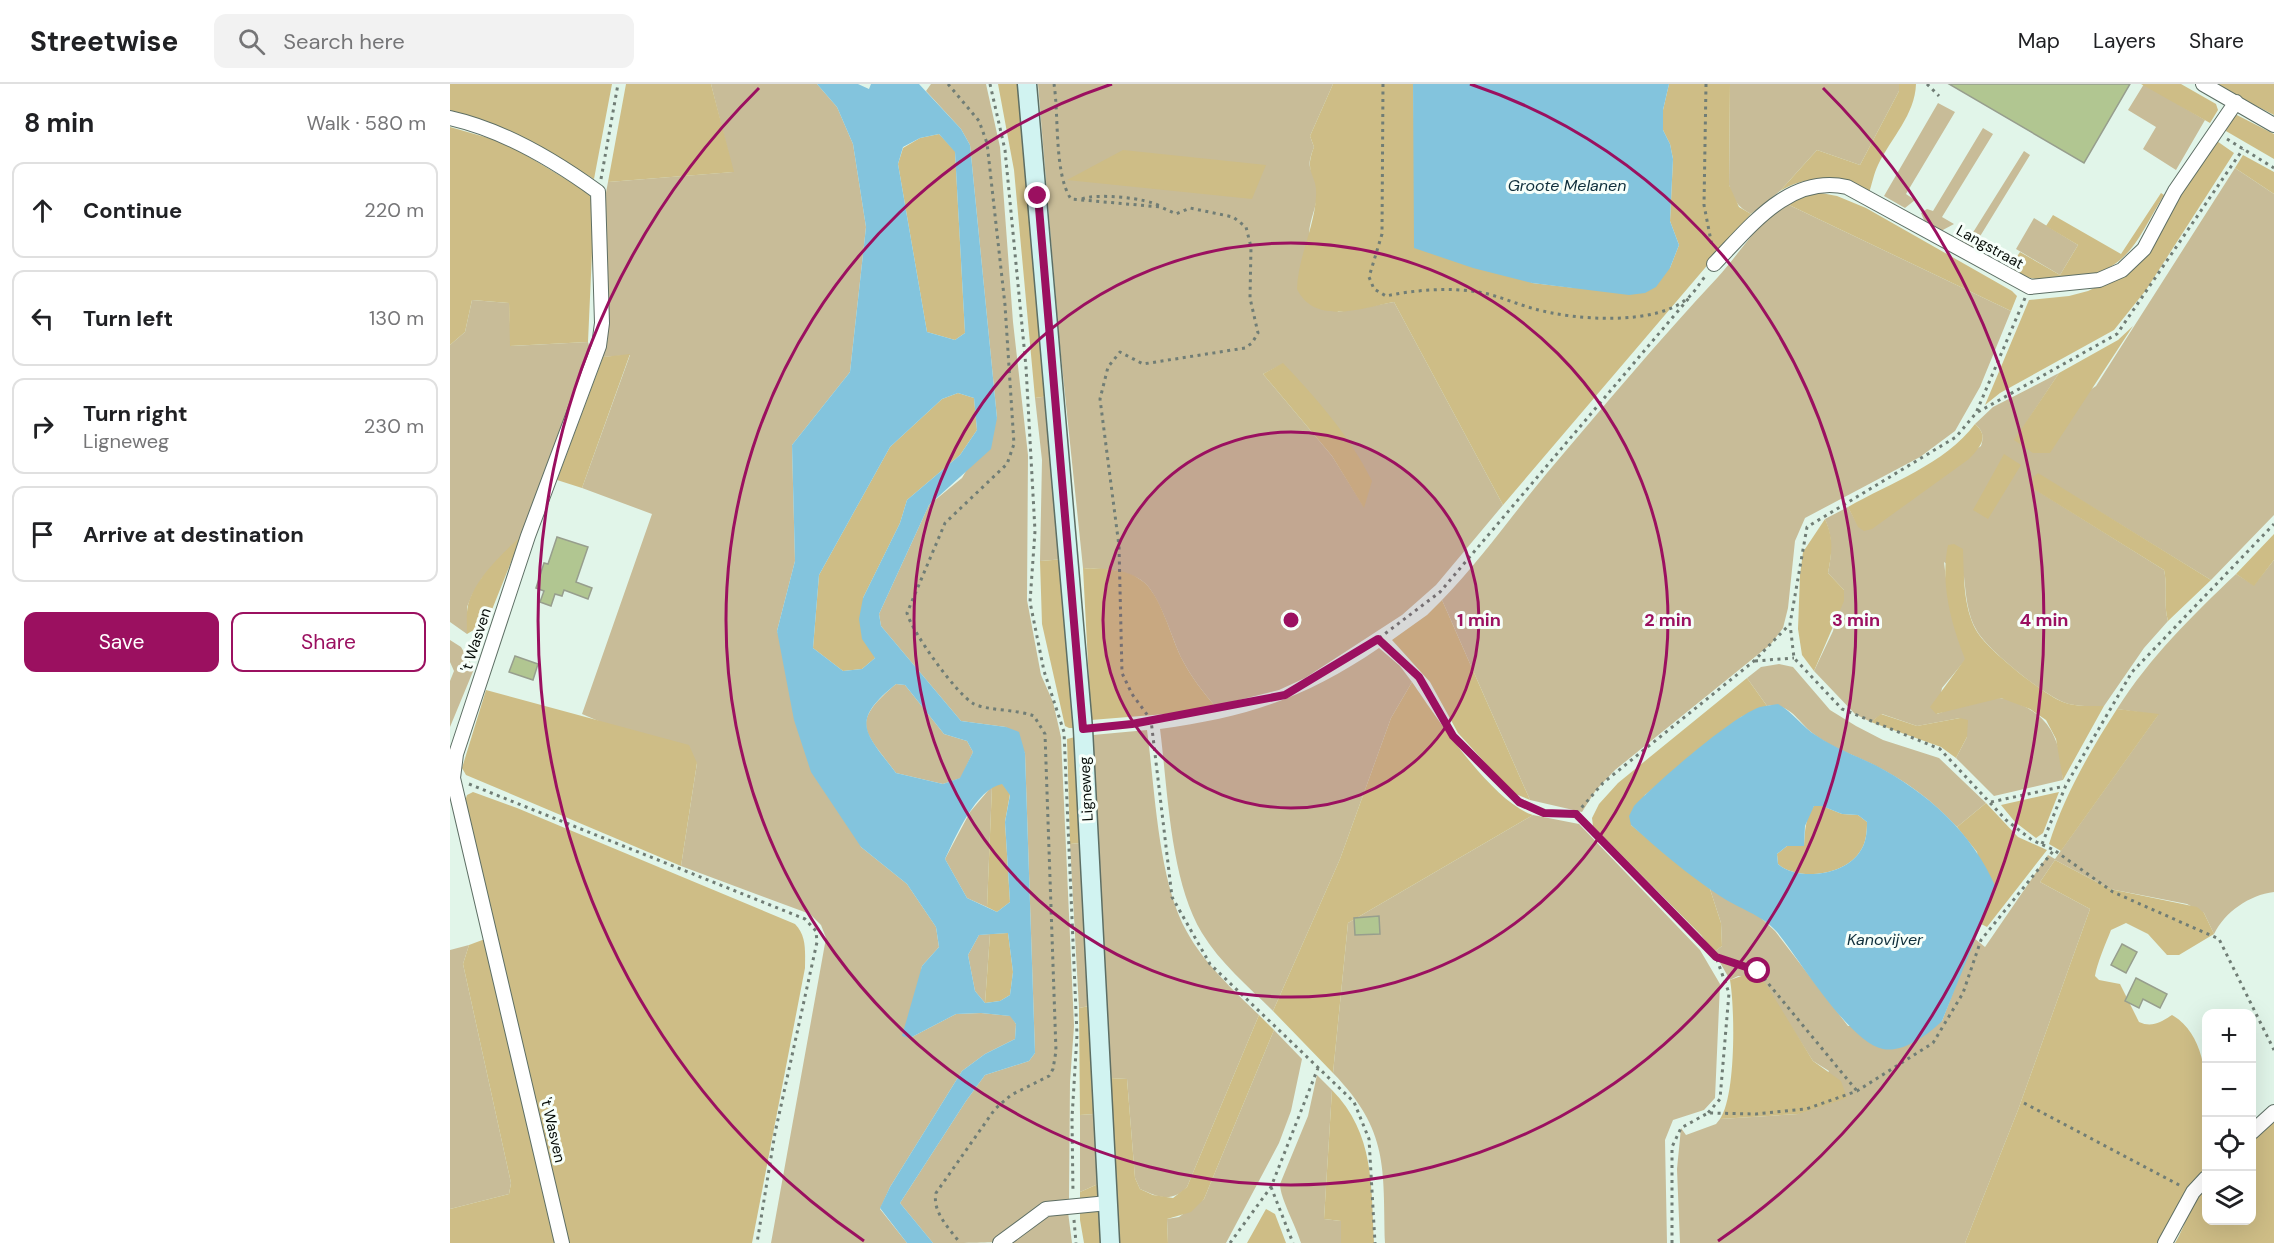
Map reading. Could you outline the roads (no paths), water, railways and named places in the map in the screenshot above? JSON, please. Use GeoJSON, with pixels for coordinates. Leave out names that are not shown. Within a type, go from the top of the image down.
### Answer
{"type":"FeatureCollection","features":[{"type":"Feature","properties":{"kind":"street","name":"Ligneweg"},"geometry":{"type":"LineString","coordinates":[[1027,84],[1083,729],[1110,1243]]}},
{"type":"Feature","properties":{"kind":"street"},"geometry":{"type":"LineString","coordinates":[[2203,84],[2274,125]]}},
{"type":"Feature","properties":{"kind":"street","name":"Langstraat"},"geometry":{"type":"LineString","coordinates":[[1714,264],[1766,210],[1783,198],[1832,183],[1848,187],[2030,287],[2099,280],[2122,270],[2144,249],[2175,191],[2236,102]]}},
{"type":"Feature","properties":{"kind":"street","name":"'t Wasven"},"geometry":{"type":"LineString","coordinates":[[450,118],[471,123],[553,160],[598,192],[602,324],[600,346],[528,536],[456,754],[452,777],[562,1243]]}},
{"type":"Feature","properties":{"kind":"street"},"geometry":{"type":"LineString","coordinates":[[2256,1128],[2274,1112]]}},
{"type":"Feature","properties":{"kind":"street"},"geometry":{"type":"LineString","coordinates":[[2165,1243],[2193,1192],[2202,1182]]}},
{"type":"Feature","properties":{"kind":"street"},"geometry":{"type":"LineString","coordinates":[[1000,1243],[1046,1209],[1108,1203]]}},
{"type":"Feature","properties":{"kind":"water"},"geometry":{"type":"Polygon","coordinates":[[[817,84],[858,84],[869,89],[871,84],[919,84],[961,129],[970,145],[997,418],[991,449],[929,505],[879,614],[881,626],[961,721],[1006,727],[1019,732],[1025,753],[1035,1053],[1029,1061],[985,1075],[900,1203],[933,1243],[907,1243],[880,1208],[890,1187],[962,1071],[985,1054],[1015,1039],[1016,1024],[1010,1016],[981,1013],[956,1014],[910,1038],[902,1036],[922,966],[939,947],[936,927],[907,884],[861,847],[811,772],[794,720],[777,631],[795,561],[792,445],[850,372],[866,227],[853,144],[837,107],[817,84]],[[939,134],[920,138],[903,147],[898,164],[927,332],[955,340],[965,333],[955,152],[939,134]],[[958,393],[942,399],[890,447],[819,575],[813,648],[843,671],[862,669],[875,658],[862,639],[859,619],[863,598],[900,523],[907,500],[960,455],[977,430],[974,398],[958,393]],[[896,684],[881,697],[867,718],[867,727],[876,747],[896,773],[943,784],[960,778],[973,752],[967,741],[944,734],[905,685],[896,684]],[[1002,784],[984,795],[968,815],[945,859],[967,898],[997,912],[1010,902],[1005,822],[1010,795],[1002,784]],[[1008,933],[979,935],[968,955],[975,991],[985,1003],[1000,1001],[1010,995],[1013,972],[1008,933]]]}},
{"type":"Feature","properties":{"kind":"water","name":"Groote Melanen"},"geometry":{"type":"Polygon","coordinates":[[[1413,84],[1669,84],[1663,110],[1663,130],[1670,144],[1673,159],[1670,221],[1679,245],[1670,268],[1656,287],[1645,293],[1629,295],[1532,283],[1473,268],[1414,248],[1413,84]]]}},
{"type":"Feature","properties":{"kind":"water","name":"Kanovijver"},"geometry":{"type":"Polygon","coordinates":[[[1778,704],[1824,740],[1875,765],[1930,801],[1975,849],[1996,888],[1942,1021],[1930,1032],[1907,1046],[1891,1050],[1883,1049],[1855,1032],[1771,926],[1708,888],[1631,825],[1629,816],[1634,806],[1694,752],[1747,713],[1760,707],[1778,704]],[[1814,806],[1805,826],[1804,846],[1787,846],[1777,854],[1778,864],[1796,873],[1820,873],[1842,867],[1859,853],[1866,838],[1867,822],[1858,815],[1842,814],[1822,806],[1814,806]]]}}]}
